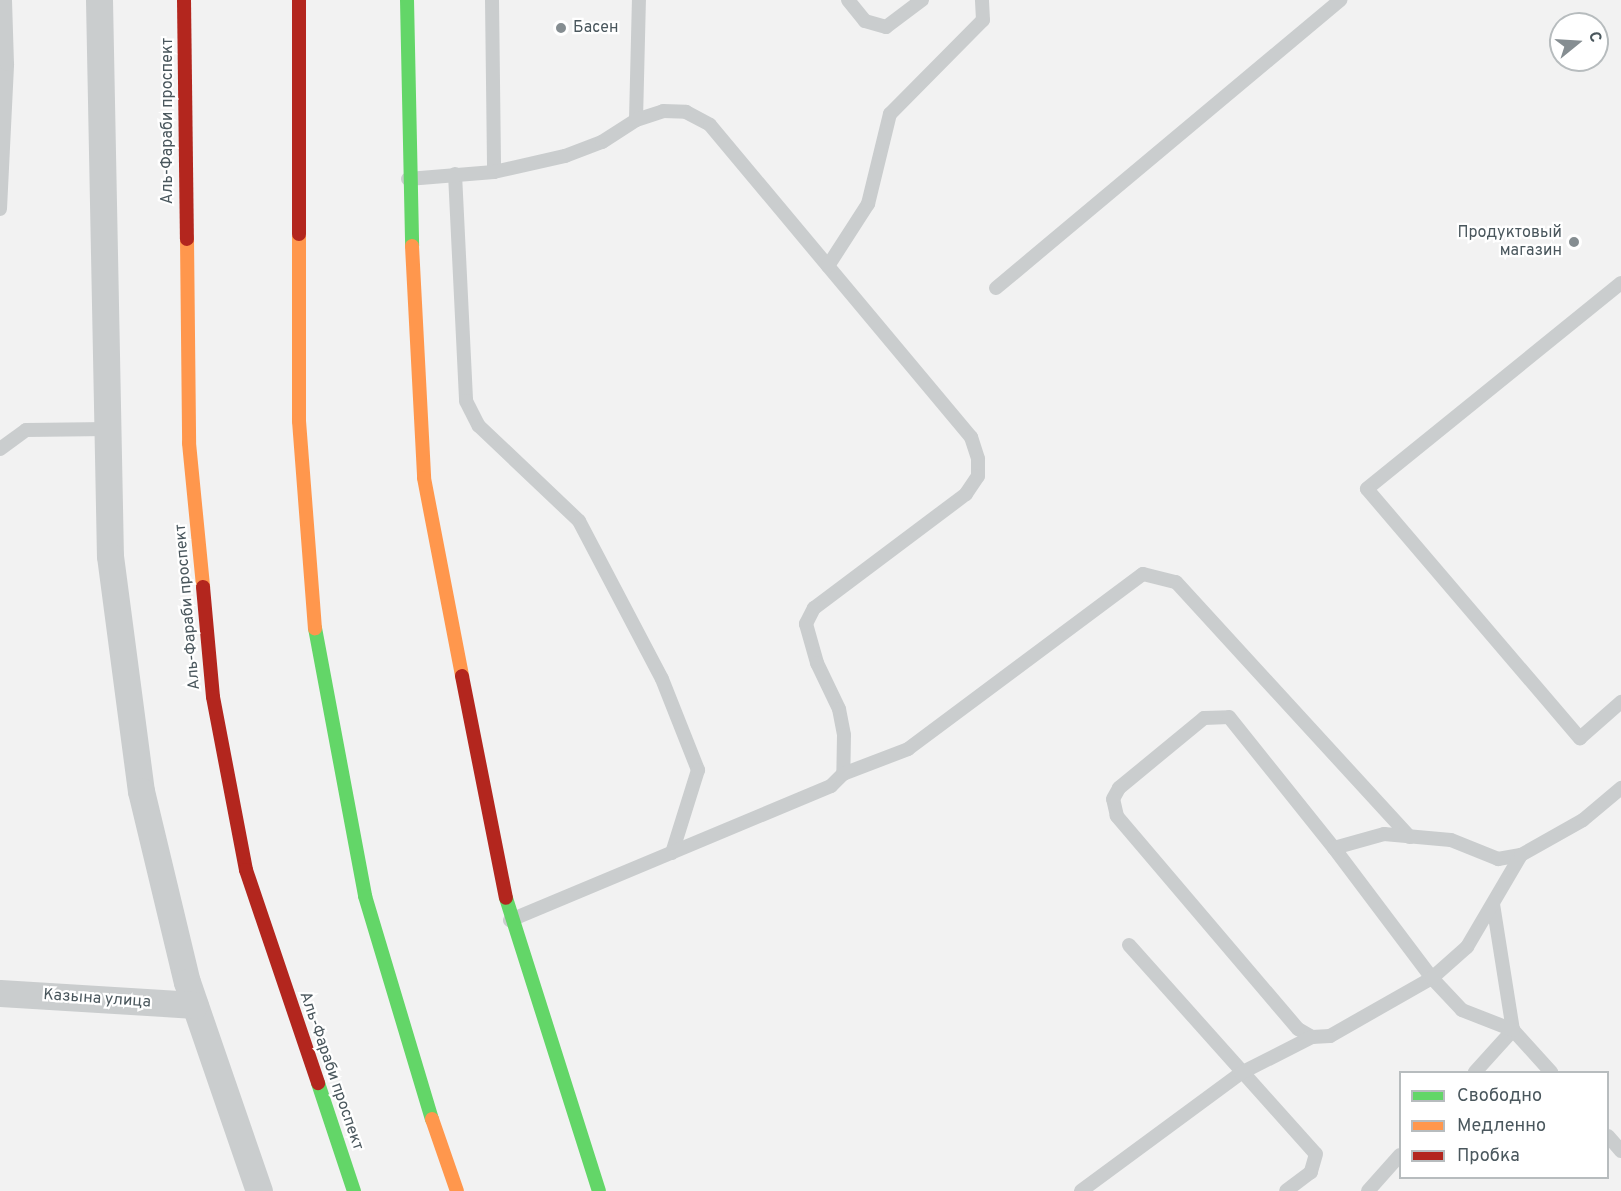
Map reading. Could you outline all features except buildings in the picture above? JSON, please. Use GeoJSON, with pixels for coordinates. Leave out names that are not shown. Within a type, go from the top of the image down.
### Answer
{"type":"FeatureCollection","features":[{"type":"Feature","properties":{"kind":"street"},"geometry":{"type":"LineString","coordinates":[[99,0],[110,556],[141,791],[195,1005],[259,1191]]}},
{"type":"Feature","properties":{"kind":"street","name":"Аль-Фараби проспект"},"geometry":{"type":"LineString","coordinates":[[184,0],[189,443],[213,697],[246,870],[354,1191]]}},
{"type":"Feature","properties":{"kind":"street"},"geometry":{"type":"LineString","coordinates":[[298,0],[299,421],[315,633],[365,896],[409,1052],[457,1191]]}},
{"type":"Feature","properties":{"kind":"street"},"geometry":{"type":"LineString","coordinates":[[407,0],[408,179],[424,478],[510,920],[599,1191]]}},
{"type":"Feature","properties":{"kind":"street","name":"Казына улица"},"geometry":{"type":"LineString","coordinates":[[0,993],[195,1005]]}},
{"type":"Feature","properties":{"kind":"lane"},"geometry":{"type":"LineString","coordinates":[[0,209],[7,64],[5,0]]}},
{"type":"Feature","properties":{"kind":"lane"},"geometry":{"type":"LineString","coordinates":[[492,0],[494,172]]}},
{"type":"Feature","properties":{"kind":"lane"},"geometry":{"type":"LineString","coordinates":[[636,120],[639,0]]}},
{"type":"Feature","properties":{"kind":"lane"},"geometry":{"type":"LineString","coordinates":[[848,0],[865,21],[886,27],[922,0]]}},
{"type":"Feature","properties":{"kind":"lane"},"geometry":{"type":"LineString","coordinates":[[828,266],[868,204],[890,114],[983,20],[982,0]]}},
{"type":"Feature","properties":{"kind":"lane"},"geometry":{"type":"LineString","coordinates":[[996,288],[1341,0]]}},
{"type":"Feature","properties":{"kind":"lane"},"geometry":{"type":"LineString","coordinates":[[408,179],[494,172],[565,156],[602,142],[636,120],[663,111],[686,112],[710,125],[971,437],[978,459],[978,476],[966,494],[814,608],[806,624],[817,663],[839,709],[844,735],[843,774]]}},
{"type":"Feature","properties":{"kind":"lane"},"geometry":{"type":"LineString","coordinates":[[455,174],[466,401],[479,426],[579,521],[662,679],[698,770],[672,853]]}},
{"type":"Feature","properties":{"kind":"lane"},"geometry":{"type":"LineString","coordinates":[[1621,283],[1367,489],[1580,738],[1621,702]]}},
{"type":"Feature","properties":{"kind":"lane"},"geometry":{"type":"LineString","coordinates":[[0,449],[26,430],[108,429]]}},
{"type":"Feature","properties":{"kind":"lane"},"geometry":{"type":"LineString","coordinates":[[510,920],[831,786],[843,774],[908,749],[1143,574],[1176,582],[1410,837]]}},
{"type":"Feature","properties":{"kind":"lane"},"geometry":{"type":"LineString","coordinates":[[1312,1037],[1298,1029],[1117,816],[1113,799],[1119,788],[1204,718],[1229,717],[1334,848],[1432,978],[1462,1010],[1513,1030],[1550,1071]]}},
{"type":"Feature","properties":{"kind":"lane"},"geometry":{"type":"LineString","coordinates":[[1334,848],[1384,834],[1450,840],[1498,859],[1521,855],[1583,820],[1621,788]]}},
{"type":"Feature","properties":{"kind":"lane"},"geometry":{"type":"LineString","coordinates":[[1081,1191],[1241,1073],[1312,1037],[1330,1036],[1432,978],[1467,947],[1521,855]]}},
{"type":"Feature","properties":{"kind":"lane"},"geometry":{"type":"LineString","coordinates":[[1493,904],[1513,1030]]}},
{"type":"Feature","properties":{"kind":"lane"},"geometry":{"type":"LineString","coordinates":[[1129,945],[1241,1073],[1316,1154],[1311,1172],[1286,1191]]}},
{"type":"Feature","properties":{"kind":"lane"},"geometry":{"type":"LineString","coordinates":[[1476,1071],[1513,1030]]}},
{"type":"Feature","properties":{"kind":"lane"},"geometry":{"type":"LineString","coordinates":[[1609,1137],[1621,1151]]}},
{"type":"Feature","properties":{"kind":"lane"},"geometry":{"type":"LineString","coordinates":[[1368,1191],[1399,1157]]}},
{"type":"Feature","properties":{"kind":"traffic: fast"},"geometry":{"type":"LineString","coordinates":[[407,0],[412,246]]}},
{"type":"Feature","properties":{"kind":"traffic: fast"},"geometry":{"type":"LineString","coordinates":[[315,628],[365,896],[432,1119]]}},
{"type":"Feature","properties":{"kind":"traffic: fast"},"geometry":{"type":"LineString","coordinates":[[506,898],[599,1191]]}},
{"type":"Feature","properties":{"kind":"traffic: fast"},"geometry":{"type":"LineString","coordinates":[[318,1083],[354,1191]]}},
{"type":"Feature","properties":{"kind":"traffic: slow"},"geometry":{"type":"LineString","coordinates":[[299,234],[299,421],[315,628]]}},
{"type":"Feature","properties":{"kind":"traffic: slow"},"geometry":{"type":"LineString","coordinates":[[187,239],[189,443],[203,587]]}},
{"type":"Feature","properties":{"kind":"traffic: slow"},"geometry":{"type":"LineString","coordinates":[[412,246],[424,478],[462,676]]}},
{"type":"Feature","properties":{"kind":"traffic: slow"},"geometry":{"type":"LineString","coordinates":[[432,1119],[457,1191]]}},
{"type":"Feature","properties":{"kind":"traffic: jam"},"geometry":{"type":"LineString","coordinates":[[184,0],[187,239]]}},
{"type":"Feature","properties":{"kind":"traffic: jam"},"geometry":{"type":"LineString","coordinates":[[299,0],[299,234]]}},
{"type":"Feature","properties":{"kind":"traffic: jam"},"geometry":{"type":"LineString","coordinates":[[203,587],[213,697],[246,870],[318,1083]]}},
{"type":"Feature","properties":{"kind":"traffic: jam"},"geometry":{"type":"LineString","coordinates":[[462,676],[506,898]]}},
{"type":"Feature","properties":{"kind":"place","name":"Басен"},"geometry":{"type":"Point","coordinates":[561,28]}},
{"type":"Feature","properties":{"kind":"place","name":"Продуктовый магазин"},"geometry":{"type":"Point","coordinates":[1574,242]}}]}
